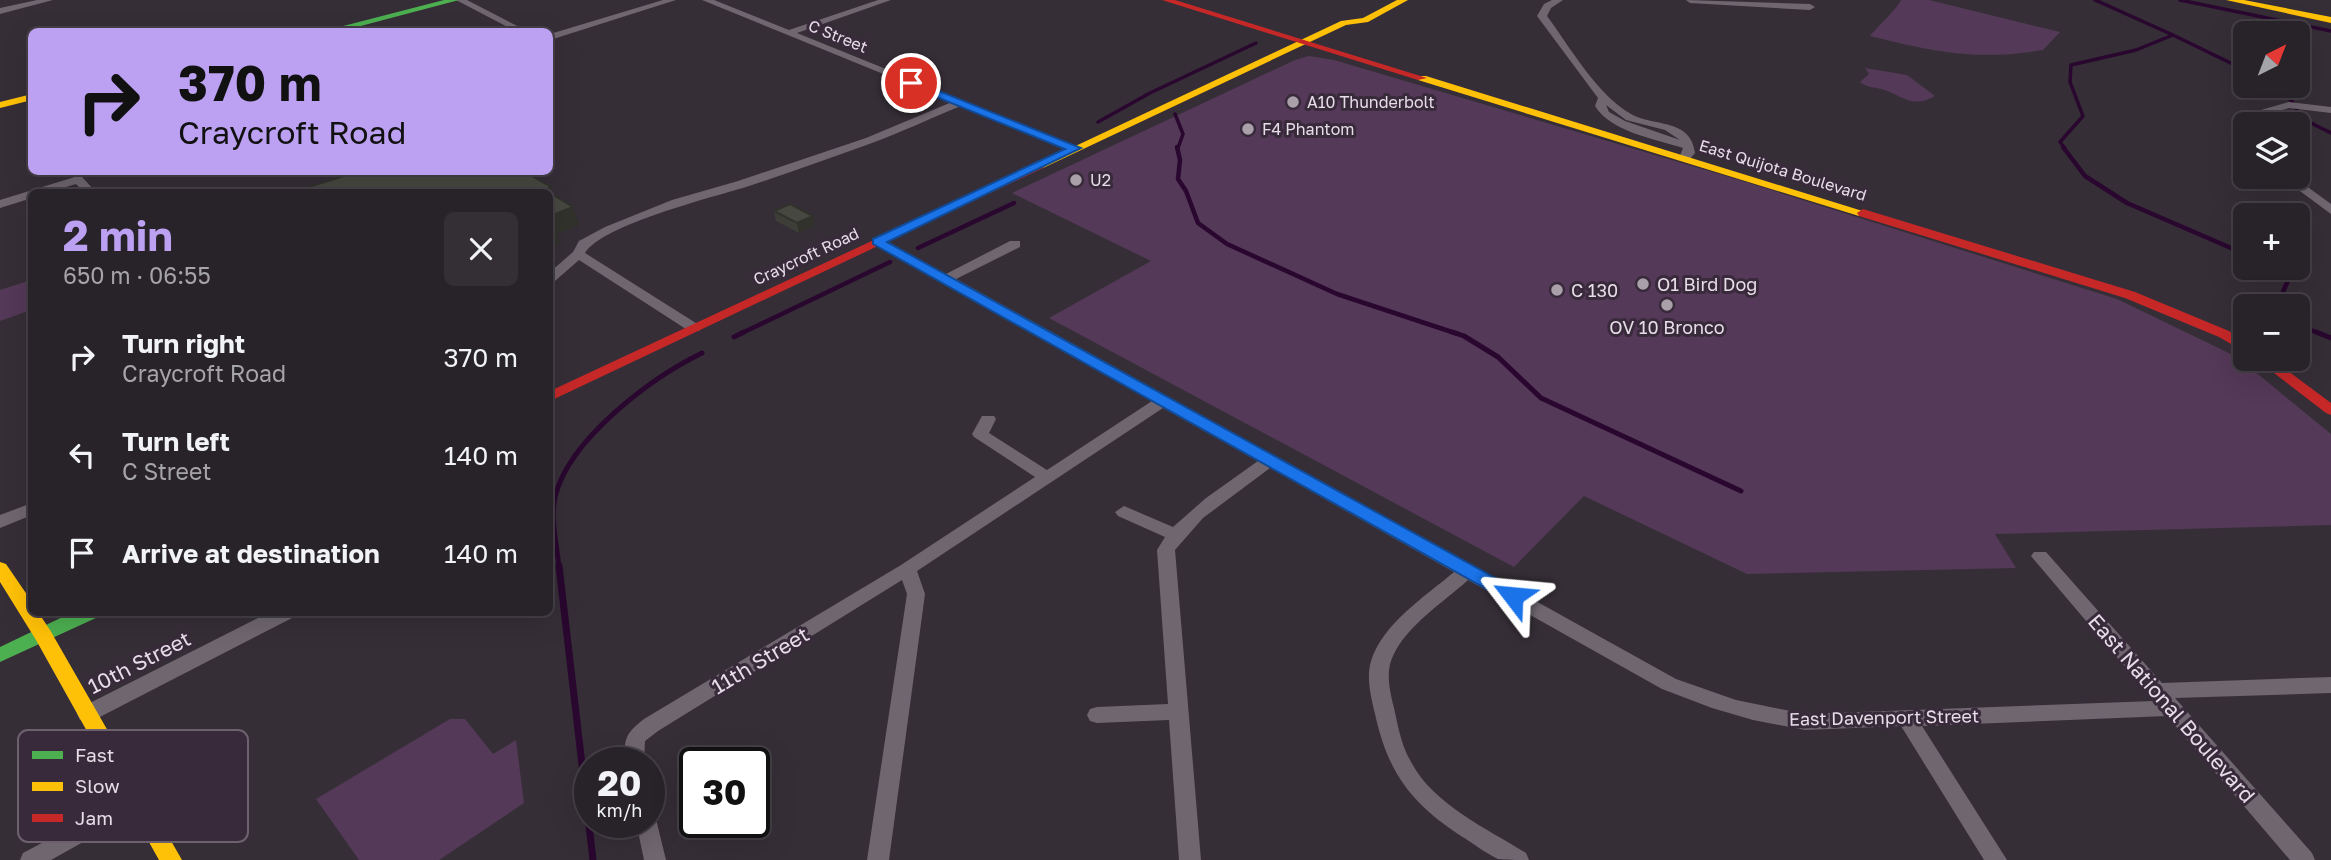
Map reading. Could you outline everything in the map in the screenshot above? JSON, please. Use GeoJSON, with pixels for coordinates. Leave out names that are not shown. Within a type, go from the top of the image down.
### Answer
{"type":"FeatureCollection","features":[{"type":"Feature","properties":{"kind":"street"},"geometry":{"type":"LineString","coordinates":[[0,11],[49,0]]}},
{"type":"Feature","properties":{"kind":"street"},"geometry":{"type":"LineString","coordinates":[[341,28],[458,0],[517,28]]}},
{"type":"Feature","properties":{"kind":"street"},"geometry":{"type":"LineString","coordinates":[[553,36],[672,0]]}},
{"type":"Feature","properties":{"kind":"street","name":"C Street"},"geometry":{"type":"LineString","coordinates":[[706,0],[1075,148]]}},
{"type":"Feature","properties":{"kind":"street"},"geometry":{"type":"LineString","coordinates":[[789,33],[887,0]]}},
{"type":"Feature","properties":{"kind":"street"},"geometry":{"type":"LineString","coordinates":[[1166,0],[1256,27],[1296,32],[1365,20],[1404,0]]}},
{"type":"Feature","properties":{"kind":"street"},"geometry":{"type":"LineString","coordinates":[[1359,59],[1339,46],[1335,38],[1341,24],[1349,15],[1379,0]]}},
{"type":"Feature","properties":{"kind":"street"},"geometry":{"type":"LineString","coordinates":[[1559,0],[1547,6],[1542,16],[1603,98],[1617,106],[1627,117],[1669,129],[1687,142],[1686,152]]}},
{"type":"Feature","properties":{"kind":"street"},"geometry":{"type":"LineString","coordinates":[[1690,0],[1810,6]]}},
{"type":"Feature","properties":{"kind":"street"},"geometry":{"type":"LineString","coordinates":[[2230,0],[2331,20]]}},
{"type":"Feature","properties":{"kind":"street"},"geometry":{"type":"LineString","coordinates":[[2276,0],[2331,11]]}},
{"type":"Feature","properties":{"kind":"street","name":"Craycroft Road"},"geometry":{"type":"LineString","coordinates":[[553,396],[1341,24]]}},
{"type":"Feature","properties":{"kind":"street","name":"East Quijota Boulevard"},"geometry":{"type":"LineString","coordinates":[[1256,27],[1686,152],[2130,295],[2233,340]]}},
{"type":"Feature","properties":{"kind":"street"},"geometry":{"type":"LineString","coordinates":[[1273,57],[1313,54],[1359,59]]}},
{"type":"Feature","properties":{"kind":"street"},"geometry":{"type":"LineString","coordinates":[[0,105],[28,98]]}},
{"type":"Feature","properties":{"kind":"street"},"geometry":{"type":"LineString","coordinates":[[553,275],[591,239],[661,209],[870,140],[955,101]]}},
{"type":"Feature","properties":{"kind":"street"},"geometry":{"type":"LineString","coordinates":[[2265,112],[2290,105],[2331,110]]}},
{"type":"Feature","properties":{"kind":"street"},"geometry":{"type":"LineString","coordinates":[[48,189],[78,180],[87,189]]}},
{"type":"Feature","properties":{"kind":"street"},"geometry":{"type":"LineString","coordinates":[[2303,189],[2331,210]]}},
{"type":"Feature","properties":{"kind":"street"},"geometry":{"type":"LineString","coordinates":[[0,204],[28,195]]}},
{"type":"Feature","properties":{"kind":"street","name":"East Davenport Street"},"geometry":{"type":"LineString","coordinates":[[877,242],[1669,684],[1712,702],[1763,716],[1805,722],[2171,708]]}},
{"type":"Feature","properties":{"kind":"street"},"geometry":{"type":"LineString","coordinates":[[944,280],[1015,244]]}},
{"type":"Feature","properties":{"kind":"street"},"geometry":{"type":"LineString","coordinates":[[578,254],[694,328]]}},
{"type":"Feature","properties":{"kind":"street"},"geometry":{"type":"LineString","coordinates":[[2279,371],[2331,410]]}},
{"type":"Feature","properties":{"kind":"street","name":"11th Street"},"geometry":{"type":"LineString","coordinates":[[635,747],[635,738],[651,725],[907,569],[1163,401]]}},
{"type":"Feature","properties":{"kind":"street"},"geometry":{"type":"LineString","coordinates":[[988,419],[980,434],[1046,477]]}},
{"type":"Feature","properties":{"kind":"street"},"geometry":{"type":"LineString","coordinates":[[1190,860],[1166,550],[1187,522],[1270,460]]}},
{"type":"Feature","properties":{"kind":"street"},"geometry":{"type":"LineString","coordinates":[[0,522],[28,510]]}},
{"type":"Feature","properties":{"kind":"street"},"geometry":{"type":"LineString","coordinates":[[1124,512],[1175,535]]}},
{"type":"Feature","properties":{"kind":"street","name":"East National Boulevard"},"geometry":{"type":"LineString","coordinates":[[2040,556],[2304,860]]}},
{"type":"Feature","properties":{"kind":"street"},"geometry":{"type":"LineString","coordinates":[[0,568],[28,612]]}},
{"type":"Feature","properties":{"kind":"street"},"geometry":{"type":"LineString","coordinates":[[878,860],[916,594],[907,569]]}},
{"type":"Feature","properties":{"kind":"street"},"geometry":{"type":"LineString","coordinates":[[1468,570],[1389,645],[1379,666],[1378,678],[1386,721],[1405,772],[1431,800],[1518,860]]}},
{"type":"Feature","properties":{"kind":"street"},"geometry":{"type":"LineString","coordinates":[[31,616],[96,730]]}},
{"type":"Feature","properties":{"kind":"street"},"geometry":{"type":"LineString","coordinates":[[0,655],[83,616]]}},
{"type":"Feature","properties":{"kind":"street","name":"10th Street"},"geometry":{"type":"LineString","coordinates":[[87,714],[279,616]]}},
{"type":"Feature","properties":{"kind":"street"},"geometry":{"type":"LineString","coordinates":[[2156,691],[2331,685]]}},
{"type":"Feature","properties":{"kind":"street"},"geometry":{"type":"LineString","coordinates":[[1097,715],[1178,712]]}},
{"type":"Feature","properties":{"kind":"street"},"geometry":{"type":"LineString","coordinates":[[1907,719],[1996,860]]}},
{"type":"Feature","properties":{"kind":"street"},"geometry":{"type":"LineString","coordinates":[[650,838],[655,860]]}},
{"type":"Feature","properties":{"kind":"street"},"geometry":{"type":"LineString","coordinates":[[31,860],[64,842]]}},
{"type":"Feature","properties":{"kind":"street"},"geometry":{"type":"LineString","coordinates":[[160,842],[171,860]]}},
{"type":"Feature","properties":{"kind":"shaded area"},"geometry":{"type":"Polygon","coordinates":[[[1901,0],[1929,0],[2060,32],[2043,50],[1997,55],[1955,53],[1870,36],[1901,0]]]}},
{"type":"Feature","properties":{"kind":"shaded area"},"geometry":{"type":"Polygon","coordinates":[[[1309,56],[1334,60],[1736,179],[2117,299],[2233,355],[2233,371],[2254,371],[2331,434],[2331,525],[1995,534],[2016,568],[1747,574],[1584,496],[1514,567],[1049,318],[1151,261],[1012,193],[1295,60],[1309,56]]]}},
{"type":"Feature","properties":{"kind":"shaded area"},"geometry":{"type":"Polygon","coordinates":[[[1865,68],[1907,75],[1935,96],[1919,102],[1865,85],[1860,82],[1869,74],[1865,68]]]}},
{"type":"Feature","properties":{"kind":"shaded area"},"geometry":{"type":"Polygon","coordinates":[[[28,281],[28,311],[0,321],[0,290],[28,281]]]}},
{"type":"Feature","properties":{"kind":"shaded area"},"geometry":{"type":"Polygon","coordinates":[[[450,719],[465,719],[493,754],[516,740],[524,803],[439,860],[359,860],[316,799],[450,719]]]}},
{"type":"Feature","properties":{"kind":"building"},"geometry":{"type":"Polygon","coordinates":[[[347,175],[530,175],[551,187],[547,189],[302,189],[347,175]]]}},
{"type":"Feature","properties":{"kind":"building"},"geometry":{"type":"Polygon","coordinates":[[[553,195],[573,207],[553,215],[553,195]]]}},
{"type":"Feature","properties":{"kind":"building"},"geometry":{"type":"Polygon","coordinates":[[[790,204],[813,216],[797,223],[774,211],[790,204]]]}},
{"type":"Feature","properties":{"kind":"waterway"},"geometry":{"type":"LineString","coordinates":[[2095,0],[2173,35]]}},
{"type":"Feature","properties":{"kind":"waterway"},"geometry":{"type":"LineString","coordinates":[[2180,0],[2331,31]]}},
{"type":"Feature","properties":{"kind":"waterway"},"geometry":{"type":"LineString","coordinates":[[2065,148],[2060,142],[2083,116],[2070,82],[2071,65],[2136,50],[2173,35]]}},
{"type":"Feature","properties":{"kind":"waterway"},"geometry":{"type":"LineString","coordinates":[[2173,35],[2233,64]]}},
{"type":"Feature","properties":{"kind":"waterway"},"geometry":{"type":"LineString","coordinates":[[1098,122],[1150,93],[1256,43]]}},
{"type":"Feature","properties":{"kind":"waterway"},"geometry":{"type":"LineString","coordinates":[[2288,98],[2303,119],[2331,133]]}},
{"type":"Feature","properties":{"kind":"waterway"},"geometry":{"type":"LineString","coordinates":[[1175,114],[1183,134],[1178,148]]}},
{"type":"Feature","properties":{"kind":"waterway"},"geometry":{"type":"LineString","coordinates":[[1177,147],[1180,160],[1178,179],[1186,191],[1198,223],[1227,244],[1337,294],[1458,334]]}},
{"type":"Feature","properties":{"kind":"waterway"},"geometry":{"type":"LineString","coordinates":[[2063,147],[2085,176],[2127,203],[2233,249]]}},
{"type":"Feature","properties":{"kind":"waterway"},"geometry":{"type":"LineString","coordinates":[[918,248],[1014,203]]}},
{"type":"Feature","properties":{"kind":"waterway"},"geometry":{"type":"LineString","coordinates":[[740,334],[890,262]]}},
{"type":"Feature","properties":{"kind":"waterway"},"geometry":{"type":"LineString","coordinates":[[2282,294],[2288,280]]}},
{"type":"Feature","properties":{"kind":"waterway"},"geometry":{"type":"LineString","coordinates":[[2310,330],[2321,334]]}},
{"type":"Feature","properties":{"kind":"waterway"},"geometry":{"type":"LineString","coordinates":[[740,334],[744,332]]}},
{"type":"Feature","properties":{"kind":"waterway"},"geometry":{"type":"LineString","coordinates":[[1452,332],[1458,334]]}},
{"type":"Feature","properties":{"kind":"waterway"},"geometry":{"type":"LineString","coordinates":[[2316,332],[2321,334]]}},
{"type":"Feature","properties":{"kind":"waterway"},"geometry":{"type":"LineString","coordinates":[[734,337],[740,334]]}},
{"type":"Feature","properties":{"kind":"waterway"},"geometry":{"type":"LineString","coordinates":[[1458,334],[1498,357],[1541,398],[1741,491]]}},
{"type":"Feature","properties":{"kind":"waterway"},"geometry":{"type":"LineString","coordinates":[[2321,334],[2331,338]]}},
{"type":"Feature","properties":{"kind":"waterway"},"geometry":{"type":"LineString","coordinates":[[559,567],[554,523],[555,497],[563,475],[577,454],[594,433],[637,394],[702,353]]}},
{"type":"Feature","properties":{"kind":"waterway"},"geometry":{"type":"LineString","coordinates":[[559,566],[593,860]]}},
{"type":"Feature","properties":{"kind":"traffic: fast"},"geometry":{"type":"LineString","coordinates":[[340,28],[455,0]]}},
{"type":"Feature","properties":{"kind":"traffic: fast"},"geometry":{"type":"LineString","coordinates":[[0,655],[83,616]]}},
{"type":"Feature","properties":{"kind":"traffic: slow"},"geometry":{"type":"LineString","coordinates":[[1039,166],[1344,23],[1365,20],[1404,0]]}},
{"type":"Feature","properties":{"kind":"traffic: slow"},"geometry":{"type":"LineString","coordinates":[[2230,0],[2331,20]]}},
{"type":"Feature","properties":{"kind":"traffic: slow"},"geometry":{"type":"LineString","coordinates":[[1422,78],[1863,213]]}},
{"type":"Feature","properties":{"kind":"traffic: slow"},"geometry":{"type":"LineString","coordinates":[[0,105],[28,98]]}},
{"type":"Feature","properties":{"kind":"traffic: slow"},"geometry":{"type":"LineString","coordinates":[[0,568],[28,612]]}},
{"type":"Feature","properties":{"kind":"traffic: slow"},"geometry":{"type":"LineString","coordinates":[[31,616],[97,730]]}},
{"type":"Feature","properties":{"kind":"traffic: slow"},"geometry":{"type":"LineString","coordinates":[[161,842],[171,860]]}},
{"type":"Feature","properties":{"kind":"traffic: jam"},"geometry":{"type":"LineString","coordinates":[[1166,0],[1422,78]]}},
{"type":"Feature","properties":{"kind":"traffic: jam"},"geometry":{"type":"LineString","coordinates":[[553,396],[1039,166]]}},
{"type":"Feature","properties":{"kind":"traffic: jam"},"geometry":{"type":"LineString","coordinates":[[1863,213],[2130,295],[2233,340]]}},
{"type":"Feature","properties":{"kind":"traffic: jam"},"geometry":{"type":"LineString","coordinates":[[2279,371],[2331,410]]}},
{"type":"Feature","properties":{"kind":"place","name":"A10 Thunderbolt"},"geometry":{"type":"Point","coordinates":[1293,102]}},
{"type":"Feature","properties":{"kind":"place","name":"F4 Phantom"},"geometry":{"type":"Point","coordinates":[1248,129]}},
{"type":"Feature","properties":{"kind":"place","name":"U2"},"geometry":{"type":"Point","coordinates":[1076,180]}},
{"type":"Feature","properties":{"kind":"place","name":"O1 Bird Dog"},"geometry":{"type":"Point","coordinates":[1643,284]}},
{"type":"Feature","properties":{"kind":"place","name":"C 130"},"geometry":{"type":"Point","coordinates":[1557,290]}},
{"type":"Feature","properties":{"kind":"place","name":"OV 10 Bronco"},"geometry":{"type":"Point","coordinates":[1667,305]}},
{"type":"Feature","properties":{"kind":"route"},"geometry":{"type":"LineString","coordinates":[[911,83],[1075,148],[877,242],[1513,596]]}}]}
